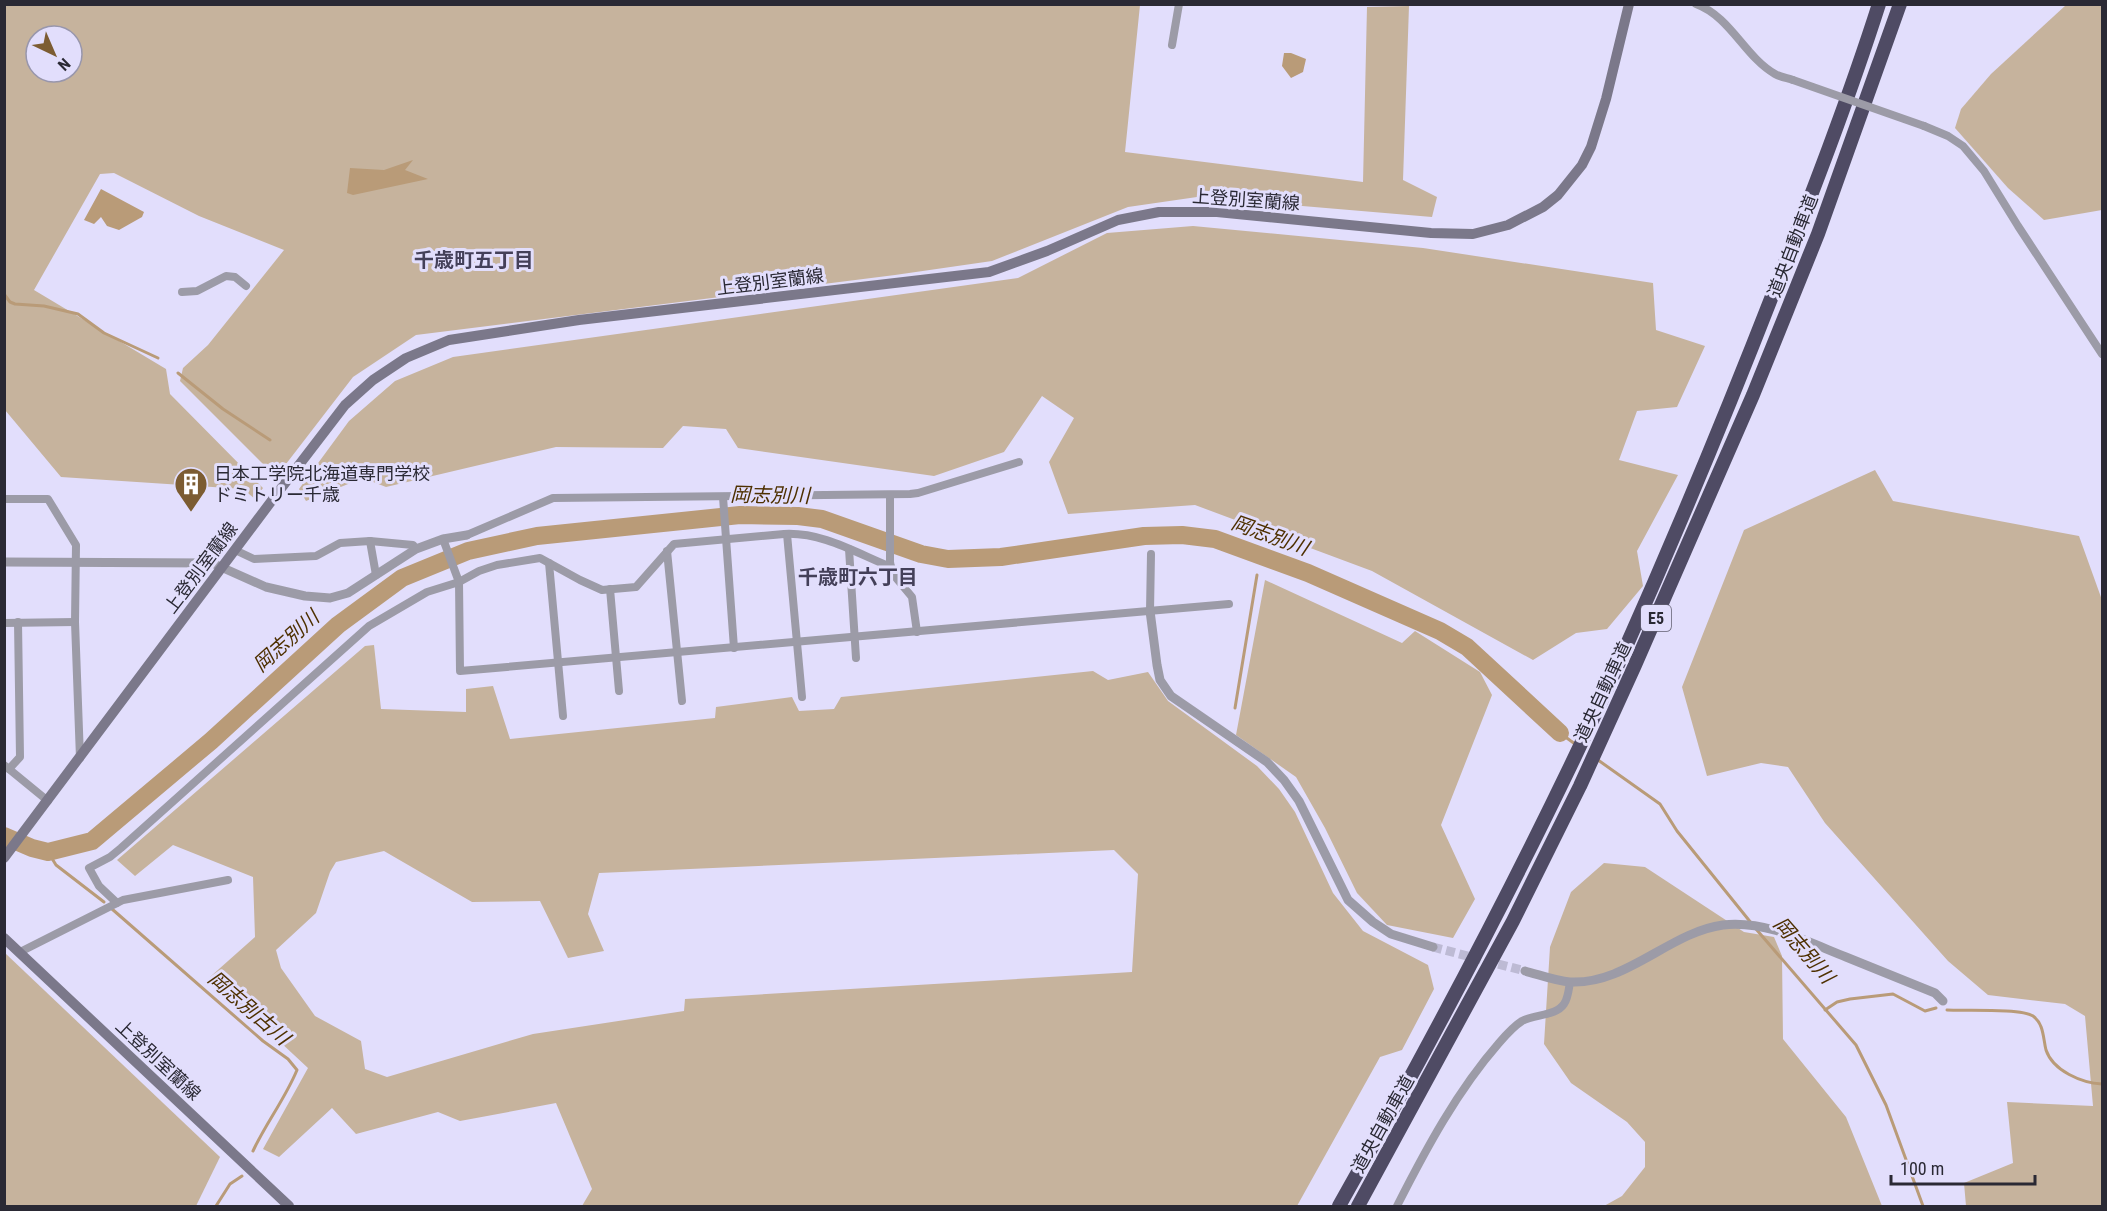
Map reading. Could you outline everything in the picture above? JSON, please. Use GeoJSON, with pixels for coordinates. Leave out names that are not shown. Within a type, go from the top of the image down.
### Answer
{"type":"FeatureCollection","features":[{"type":"Feature","properties":{"kind":"highway","name":"道央自動車道"},"geometry":{"type":"LineString","coordinates":[[1339,1206],[1390,1116],[1496,915],[1619,661],[1674,538],[1736,389],[1808,202],[1879,4]]}},
{"type":"Feature","properties":{"kind":"highway","name":"道央自動車道"},"geometry":{"type":"LineString","coordinates":[[1358,1206],[1513,921],[1580,786],[1635,665],[1758,385],[1818,234],[1900,4]]}},
{"type":"Feature","properties":{"kind":"main road","name":"上登別室蘭線"},"geometry":{"type":"LineString","coordinates":[[4,858],[345,405],[373,380],[406,358],[449,340],[579,320],[989,272],[1047,251],[1118,220],[1159,212],[1217,212],[1431,233],[1473,234],[1508,225],[1544,207],[1565,187],[1582,165],[1591,147],[1606,99],[1629,4]]}},
{"type":"Feature","properties":{"kind":"main road","name":"上登別室蘭線"},"geometry":{"type":"LineString","coordinates":[[4,938],[290,1206]]}},
{"type":"Feature","properties":{"kind":"street"},"geometry":{"type":"LineString","coordinates":[[1172,45],[1179,4]]}},
{"type":"Feature","properties":{"kind":"street"},"geometry":{"type":"LineString","coordinates":[[1696,4],[1720,18],[1776,75],[1924,126],[1948,136],[1963,146],[1984,171],[2103,354]]}},
{"type":"Feature","properties":{"kind":"street"},"geometry":{"type":"LineString","coordinates":[[182,292],[197,291],[226,276],[235,277],[246,286]]}},
{"type":"Feature","properties":{"kind":"street"},"geometry":{"type":"LineString","coordinates":[[4,562],[212,563],[266,587],[330,598],[348,593],[416,549],[468,535],[553,498],[918,493],[1019,462]]}},
{"type":"Feature","properties":{"kind":"street"},"geometry":{"type":"LineString","coordinates":[[890,495],[890,565],[892,573],[912,597],[917,632]]}},
{"type":"Feature","properties":{"kind":"street"},"geometry":{"type":"LineString","coordinates":[[723,497],[728,540],[734,648]]}},
{"type":"Feature","properties":{"kind":"street"},"geometry":{"type":"LineString","coordinates":[[4,499],[48,499],[76,546],[75,622],[80,759]]}},
{"type":"Feature","properties":{"kind":"street"},"geometry":{"type":"LineString","coordinates":[[117,903],[99,886],[89,868],[122,848],[369,626],[427,592],[458,578],[497,565],[540,558],[602,590],[636,587],[674,544],[801,533],[832,541],[890,565]]}},
{"type":"Feature","properties":{"kind":"street"},"geometry":{"type":"LineString","coordinates":[[787,534],[802,697]]}},
{"type":"Feature","properties":{"kind":"street"},"geometry":{"type":"LineString","coordinates":[[443,540],[458,578],[460,671],[1229,604]]}},
{"type":"Feature","properties":{"kind":"street"},"geometry":{"type":"LineString","coordinates":[[370,541],[376,576]]}},
{"type":"Feature","properties":{"kind":"street"},"geometry":{"type":"LineString","coordinates":[[235,550],[254,559],[316,556],[340,543],[370,541],[413,545],[416,549]]}},
{"type":"Feature","properties":{"kind":"street"},"geometry":{"type":"LineString","coordinates":[[849,549],[856,658]]}},
{"type":"Feature","properties":{"kind":"street"},"geometry":{"type":"LineString","coordinates":[[667,551],[682,702]]}},
{"type":"Feature","properties":{"kind":"street"},"geometry":{"type":"LineString","coordinates":[[1151,554],[1150,611],[1156,664],[1160,680],[1171,696],[1267,762],[1284,780],[1299,801],[1348,900],[1391,934],[1432,947]]}},
{"type":"Feature","properties":{"kind":"street"},"geometry":{"type":"LineString","coordinates":[[549,563],[563,716]]}},
{"type":"Feature","properties":{"kind":"street"},"geometry":{"type":"LineString","coordinates":[[610,589],[620,692]]}},
{"type":"Feature","properties":{"kind":"street"},"geometry":{"type":"LineString","coordinates":[[18,622],[20,757],[7,767],[48,801]]}},
{"type":"Feature","properties":{"kind":"street"},"geometry":{"type":"LineString","coordinates":[[4,623],[75,622]]}},
{"type":"Feature","properties":{"kind":"street"},"geometry":{"type":"LineString","coordinates":[[20,952],[123,900],[228,880]]}},
{"type":"Feature","properties":{"kind":"street"},"geometry":{"type":"LineString","coordinates":[[1526,971],[1570,982],[1607,977],[1696,933],[1721,925],[1745,924],[1771,929],[1829,950],[1935,993],[1943,1001]]}},
{"type":"Feature","properties":{"kind":"street"},"geometry":{"type":"LineString","coordinates":[[1397,1206],[1417,1166],[1472,1077],[1500,1042],[1521,1022],[1535,1015],[1556,1011],[1565,1003],[1570,982]]}},
{"type":"Feature","properties":{"kind":"shaded area"},"geometry":{"type":"Polygon","coordinates":[[[4,5],[1140,5],[1125,152],[1363,182],[1367,7],[1409,6],[1403,180],[1437,197],[1432,217],[1197,197],[1128,207],[992,261],[416,335],[353,377],[276,477],[180,381],[183,368],[208,345],[284,250],[199,216],[114,173],[100,174],[34,290],[166,369],[170,394],[263,488],[255,499],[243,489],[61,477],[5,410],[4,5]]]}},
{"type":"Feature","properties":{"kind":"shaded area"},"geometry":{"type":"Polygon","coordinates":[[[2066,5],[2102,5],[2102,210],[2044,220],[2008,188],[1955,128],[1961,109],[1991,74],[2066,5]]]}},
{"type":"Feature","properties":{"kind":"shaded area"},"geometry":{"type":"Polygon","coordinates":[[[1284,53],[1291,53],[1306,59],[1303,72],[1291,78],[1282,66],[1284,53]]]}},
{"type":"Feature","properties":{"kind":"shaded area"},"geometry":{"type":"Polygon","coordinates":[[[413,160],[405,170],[428,179],[353,195],[347,193],[350,168],[384,170],[413,160]]]}},
{"type":"Feature","properties":{"kind":"shaded area"},"geometry":{"type":"Polygon","coordinates":[[[101,189],[144,212],[142,217],[119,230],[107,226],[101,217],[94,224],[84,220],[101,189]]]}},
{"type":"Feature","properties":{"kind":"shaded area"},"geometry":{"type":"Polygon","coordinates":[[[1193,226],[1423,248],[1653,283],[1656,330],[1705,346],[1677,407],[1637,411],[1619,460],[1678,475],[1637,551],[1643,586],[1607,629],[1576,633],[1533,660],[1372,571],[1195,505],[1068,514],[1049,462],[1074,418],[1042,396],[1004,452],[934,476],[738,448],[726,429],[683,426],[663,448],[556,447],[386,487],[363,478],[306,501],[299,489],[349,421],[395,381],[453,357],[1018,278],[1107,233],[1193,226]]]}},
{"type":"Feature","properties":{"kind":"shaded area"},"geometry":{"type":"Polygon","coordinates":[[[1875,470],[1893,501],[2079,536],[2102,600],[2102,1206],[1966,1206],[1964,1183],[2013,1163],[2007,1102],[2093,1106],[2085,1016],[2065,1004],[1988,995],[1948,961],[1825,823],[1788,767],[1761,763],[1707,776],[1682,687],[1744,530],[1875,470]]]}},
{"type":"Feature","properties":{"kind":"shaded area"},"geometry":{"type":"Polygon","coordinates":[[[1265,580],[1402,643],[1415,631],[1480,672],[1492,695],[1441,825],[1475,899],[1453,938],[1387,925],[1357,893],[1325,828],[1296,777],[1236,735],[1265,580]]]}},
{"type":"Feature","properties":{"kind":"shaded area"},"geometry":{"type":"Polygon","coordinates":[[[374,645],[381,709],[466,712],[466,689],[493,686],[510,739],[715,718],[716,707],[792,697],[799,711],[834,709],[841,697],[1093,671],[1108,680],[1148,672],[1168,701],[1257,766],[1279,789],[1295,812],[1333,893],[1363,931],[1428,965],[1434,989],[1402,1050],[1380,1057],[1297,1206],[582,1206],[592,1189],[556,1103],[460,1121],[438,1112],[356,1134],[332,1108],[279,1157],[263,1149],[308,1068],[210,977],[255,937],[253,877],[173,845],[135,876],[117,860],[365,646],[374,645]],[[1114,850],[599,873],[588,914],[604,951],[568,958],[540,901],[472,902],[384,851],[336,862],[330,872],[316,913],[276,950],[281,968],[315,1016],[361,1041],[365,1069],[387,1077],[533,1034],[684,1011],[685,999],[1132,972],[1138,874],[1114,850]]]}},
{"type":"Feature","properties":{"kind":"shaded area"},"geometry":{"type":"Polygon","coordinates":[[[1604,863],[1645,867],[1744,932],[1774,937],[1782,956],[1783,1039],[1846,1117],[1882,1206],[1604,1206],[1622,1196],[1645,1167],[1645,1142],[1627,1122],[1571,1083],[1544,1044],[1550,947],[1571,892],[1604,863]]]}},
{"type":"Feature","properties":{"kind":"shaded area"},"geometry":{"type":"Polygon","coordinates":[[[5,953],[220,1157],[196,1206],[5,1206],[5,953]]]}},
{"type":"Feature","properties":{"kind":"waterway"},"geometry":{"type":"LineString","coordinates":[[4,294],[10,302],[15,304],[44,306],[78,314],[104,333],[158,358]]}},
{"type":"Feature","properties":{"kind":"waterway"},"geometry":{"type":"LineString","coordinates":[[178,373],[223,409],[270,440]]}},
{"type":"Feature","properties":{"kind":"waterway","name":"岡志別川"},"geometry":{"type":"LineString","coordinates":[[4,836],[48,852],[92,841],[211,741],[338,625],[402,578],[468,551],[537,536],[740,515],[798,516],[822,519],[921,554],[948,559],[1001,557],[1144,536],[1182,535],[1215,539],[1308,573],[1440,631],[1467,647],[1560,733]]}},
{"type":"Feature","properties":{"kind":"waterway"},"geometry":{"type":"LineString","coordinates":[[1235,708],[1257,575]]}},
{"type":"Feature","properties":{"kind":"waterway","name":"岡志別川"},"geometry":{"type":"LineString","coordinates":[[1560,733],[1575,744]]}},
{"type":"Feature","properties":{"kind":"waterway","name":"岡志別川"},"geometry":{"type":"LineString","coordinates":[[1598,760],[1660,804],[1677,831],[1752,924]]}},
{"type":"Feature","properties":{"kind":"waterway","name":"岡志別古川"},"geometry":{"type":"LineString","coordinates":[[48,852],[56,865],[104,902]]}},
{"type":"Feature","properties":{"kind":"waterway","name":"岡志別古川"},"geometry":{"type":"LineString","coordinates":[[112,909],[263,1041],[288,1059],[297,1070],[253,1151]]}},
{"type":"Feature","properties":{"kind":"waterway","name":"岡志別川"},"geometry":{"type":"LineString","coordinates":[[1756,929],[1856,1045],[1886,1105],[1923,1206]]}},
{"type":"Feature","properties":{"kind":"waterway"},"geometry":{"type":"LineString","coordinates":[[1825,1010],[1837,1002],[1893,994],[1925,1011],[1936,1008]]}},
{"type":"Feature","properties":{"kind":"waterway"},"geometry":{"type":"LineString","coordinates":[[1947,1010],[2027,1013],[2037,1019],[2046,1050],[2055,1064],[2077,1078],[2102,1084]]}},
{"type":"Feature","properties":{"kind":"waterway","name":"岡志別古川"},"geometry":{"type":"LineString","coordinates":[[216,1206],[230,1184],[242,1176]]}},
{"type":"Feature","properties":{"kind":"tunnel"},"geometry":{"type":"LineString","coordinates":[[1433,947],[1525,971]]}},
{"type":"Feature","properties":{"kind":"place","name":"日本工学院北海道専門学校 ドミトリー千歳"},"geometry":{"type":"Point","coordinates":[191,513]}},
{"type":"Feature","properties":{"kind":"district","name":"千歳町五丁目"},"geometry":{"type":"Point","coordinates":[474,260]}},
{"type":"Feature","properties":{"kind":"district","name":"千歳町六丁目"},"geometry":{"type":"Point","coordinates":[858,577]}}]}
